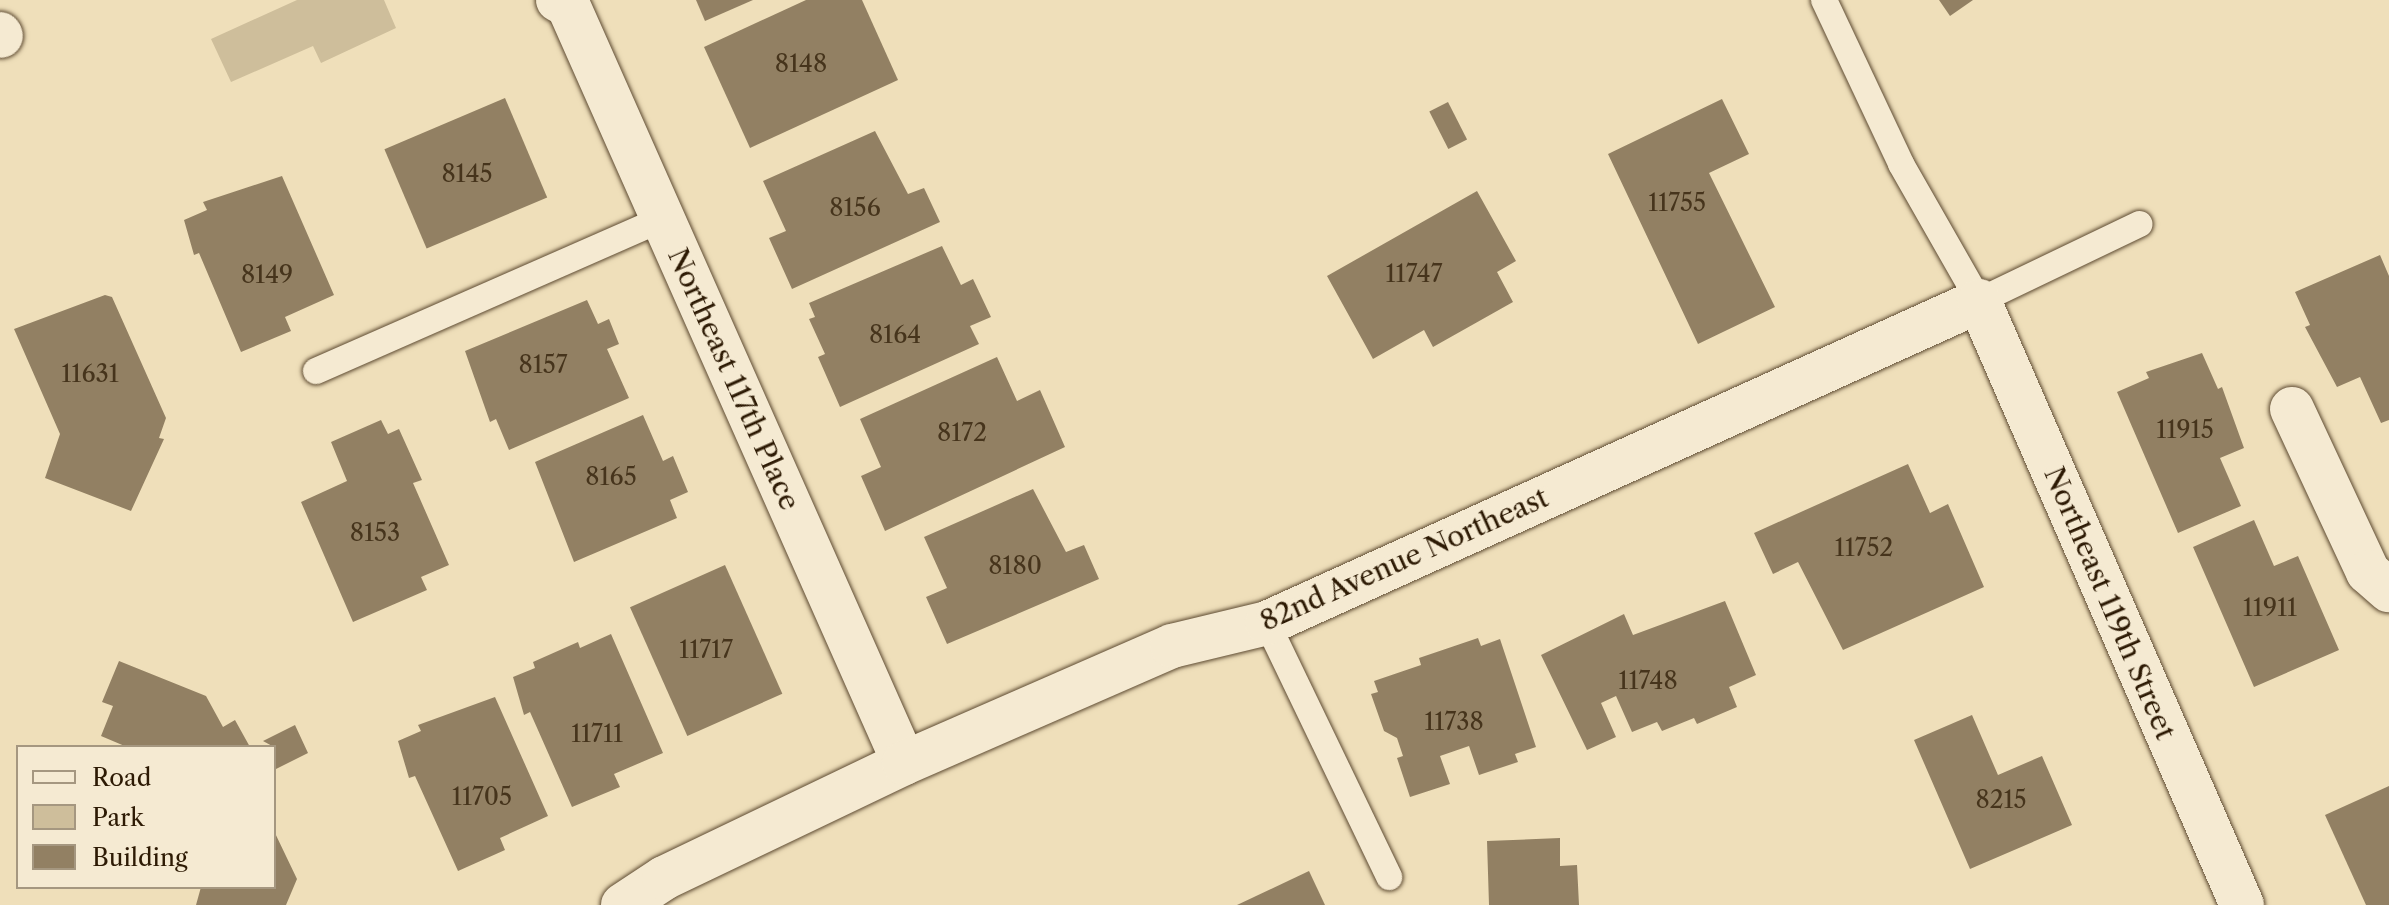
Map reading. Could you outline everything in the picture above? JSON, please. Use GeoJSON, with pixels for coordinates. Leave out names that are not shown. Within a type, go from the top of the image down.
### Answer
{"type":"FeatureCollection","features":[{"type":"Feature","properties":{"kind":"street","name":"Northeast 117th Place"},"geometry":{"type":"LineString","coordinates":[[558,0],[568,5],[904,763]]}},
{"type":"Feature","properties":{"kind":"street","name":"82nd Avenue Northeast"},"geometry":{"type":"LineString","coordinates":[[623,905],[664,878],[904,763],[1172,646],[1267,623],[1979,301]]}},
{"type":"Feature","properties":{"kind":"street","name":"Northeast 119th Street"},"geometry":{"type":"LineString","coordinates":[[1979,301],[2242,905]]}},
{"type":"Feature","properties":{"kind":"street"},"geometry":{"type":"LineString","coordinates":[[2292,409],[2368,572],[2389,590]]}},
{"type":"Feature","properties":{"kind":"lane"},"geometry":{"type":"LineString","coordinates":[[1824,0],[1901,164],[1979,301]]}},
{"type":"Feature","properties":{"kind":"lane"},"geometry":{"type":"LineString","coordinates":[[316,371],[663,219]]}},
{"type":"Feature","properties":{"kind":"lane","name":"82nd Avenue Northeast"},"geometry":{"type":"LineString","coordinates":[[1979,301],[2140,224]]}},
{"type":"Feature","properties":{"kind":"lane"},"geometry":{"type":"LineString","coordinates":[[1267,623],[1389,877]]}},
{"type":"Feature","properties":{"kind":"green space"},"geometry":{"type":"Polygon","coordinates":[[[297,0],[384,0],[396,28],[321,63],[313,46],[231,82],[211,39],[297,0]]]}},
{"type":"Feature","properties":{"kind":"building"},"geometry":{"type":"Polygon","coordinates":[[[696,0],[753,0],[705,21],[696,0]]]}},
{"type":"Feature","properties":{"kind":"building"},"geometry":{"type":"Polygon","coordinates":[[[806,0],[862,0],[898,80],[750,148],[704,47],[806,0]]]}},
{"type":"Feature","properties":{"kind":"building"},"geometry":{"type":"Polygon","coordinates":[[[1939,0],[1973,0],[1950,16],[1939,0]]]}},
{"type":"Feature","properties":{"kind":"building"},"geometry":{"type":"Polygon","coordinates":[[[505,98],[547,197],[427,249],[384,149],[505,98]]]}},
{"type":"Feature","properties":{"kind":"building"},"geometry":{"type":"Polygon","coordinates":[[[1722,99],[1749,154],[1709,173],[1775,307],[1698,344],[1608,154],[1722,99]]]}},
{"type":"Feature","properties":{"kind":"building"},"geometry":{"type":"Polygon","coordinates":[[[1448,102],[1467,139],[1448,149],[1429,112],[1448,102]]]}},
{"type":"Feature","properties":{"kind":"building"},"geometry":{"type":"Polygon","coordinates":[[[875,131],[908,194],[924,188],[940,222],[792,289],[769,238],[786,231],[763,181],[875,131]]]}},
{"type":"Feature","properties":{"kind":"building"},"geometry":{"type":"Polygon","coordinates":[[[282,176],[334,295],[285,317],[291,331],[241,352],[199,253],[194,255],[184,220],[207,210],[203,202],[282,176]]]}},
{"type":"Feature","properties":{"kind":"building"},"geometry":{"type":"Polygon","coordinates":[[[1477,191],[1516,261],[1497,272],[1513,302],[1433,347],[1424,330],[1373,359],[1327,276],[1477,191]]]}},
{"type":"Feature","properties":{"kind":"building"},"geometry":{"type":"Polygon","coordinates":[[[942,246],[961,285],[973,279],[991,317],[970,326],[979,344],[840,407],[818,357],[825,354],[809,319],[815,317],[809,303],[942,246]]]}},
{"type":"Feature","properties":{"kind":"building"},"geometry":{"type":"Polygon","coordinates":[[[2380,255],[2389,276],[2389,420],[2381,423],[2360,377],[2337,387],[2305,327],[2310,325],[2295,292],[2380,255]]]}},
{"type":"Feature","properties":{"kind":"building"},"geometry":{"type":"Polygon","coordinates":[[[105,295],[112,297],[166,418],[159,438],[164,439],[131,511],[45,478],[60,434],[14,329],[105,295]]]}},
{"type":"Feature","properties":{"kind":"building"},"geometry":{"type":"Polygon","coordinates":[[[587,300],[598,324],[609,319],[619,344],[607,349],[629,398],[509,450],[496,419],[490,422],[465,351],[587,300]]]}},
{"type":"Feature","properties":{"kind":"building"},"geometry":{"type":"Polygon","coordinates":[[[2202,353],[2218,389],[2222,387],[2244,448],[2220,458],[2241,506],[2178,533],[2117,392],[2149,378],[2146,372],[2202,353]]]}},
{"type":"Feature","properties":{"kind":"building"},"geometry":{"type":"Polygon","coordinates":[[[997,357],[1017,401],[1040,390],[1065,447],[885,531],[861,476],[881,467],[860,419],[997,357]]]}},
{"type":"Feature","properties":{"kind":"building"},"geometry":{"type":"Polygon","coordinates":[[[643,415],[663,461],[673,456],[688,492],[670,500],[677,518],[574,562],[535,462],[643,415]]]}},
{"type":"Feature","properties":{"kind":"building"},"geometry":{"type":"Polygon","coordinates":[[[381,420],[388,434],[399,429],[422,480],[413,483],[449,565],[421,577],[427,590],[353,622],[301,502],[347,481],[331,442],[381,420]]]}},
{"type":"Feature","properties":{"kind":"building"},"geometry":{"type":"Polygon","coordinates":[[[1908,464],[1930,513],[1948,504],[1984,587],[1843,650],[1798,562],[1773,574],[1754,533],[1908,464]]]}},
{"type":"Feature","properties":{"kind":"building"},"geometry":{"type":"Polygon","coordinates":[[[1033,489],[1066,552],[1084,545],[1099,579],[947,644],[926,597],[947,588],[924,537],[1033,489]]]}},
{"type":"Feature","properties":{"kind":"building"},"geometry":{"type":"Polygon","coordinates":[[[2254,520],[2274,566],[2298,556],[2339,650],[2254,687],[2193,547],[2254,520]]]}},
{"type":"Feature","properties":{"kind":"building"},"geometry":{"type":"Polygon","coordinates":[[[725,565],[782,694],[687,736],[630,607],[725,565]]]}},
{"type":"Feature","properties":{"kind":"building"},"geometry":{"type":"Polygon","coordinates":[[[1725,601],[1756,675],[1729,687],[1737,707],[1697,724],[1694,718],[1662,731],[1657,722],[1632,732],[1616,696],[1601,703],[1616,737],[1587,750],[1541,655],[1624,614],[1633,635],[1725,601]]]}},
{"type":"Feature","properties":{"kind":"building"},"geometry":{"type":"Polygon","coordinates":[[[611,634],[663,753],[614,774],[620,787],[572,807],[530,712],[524,715],[513,677],[535,668],[533,662],[578,642],[580,648],[611,634]]]}},
{"type":"Feature","properties":{"kind":"building"},"geometry":{"type":"Polygon","coordinates":[[[1478,638],[1481,646],[1500,639],[1536,747],[1515,754],[1518,762],[1479,775],[1469,746],[1440,756],[1450,784],[1410,797],[1397,758],[1403,756],[1397,738],[1384,731],[1371,694],[1378,692],[1374,681],[1421,665],[1419,658],[1478,638]]]}},
{"type":"Feature","properties":{"kind":"building"},"geometry":{"type":"Polygon","coordinates":[[[119,661],[206,696],[223,727],[235,720],[249,745],[122,745],[101,736],[113,706],[102,702],[119,661]]]}},
{"type":"Feature","properties":{"kind":"building"},"geometry":{"type":"Polygon","coordinates":[[[495,697],[548,816],[500,838],[505,850],[458,871],[415,776],[409,778],[398,741],[421,731],[418,725],[495,697]]]}},
{"type":"Feature","properties":{"kind":"building"},"geometry":{"type":"Polygon","coordinates":[[[1972,715],[1998,775],[2042,756],[2072,825],[1970,869],[1914,740],[1972,715]]]}},
{"type":"Feature","properties":{"kind":"building"},"geometry":{"type":"Polygon","coordinates":[[[295,725],[308,753],[276,769],[276,745],[263,741],[295,725]]]}},
{"type":"Feature","properties":{"kind":"building"},"geometry":{"type":"Polygon","coordinates":[[[2389,786],[2389,905],[2366,905],[2325,815],[2389,786]]]}},
{"type":"Feature","properties":{"kind":"building"},"geometry":{"type":"Polygon","coordinates":[[[276,835],[297,879],[286,905],[196,905],[200,889],[276,889],[276,835]]]}},
{"type":"Feature","properties":{"kind":"building"},"geometry":{"type":"Polygon","coordinates":[[[1560,838],[1560,866],[1577,865],[1579,905],[1489,905],[1487,841],[1560,838]]]}},
{"type":"Feature","properties":{"kind":"building"},"geometry":{"type":"Polygon","coordinates":[[[1309,871],[1325,905],[1237,905],[1309,871]]]}}]}
